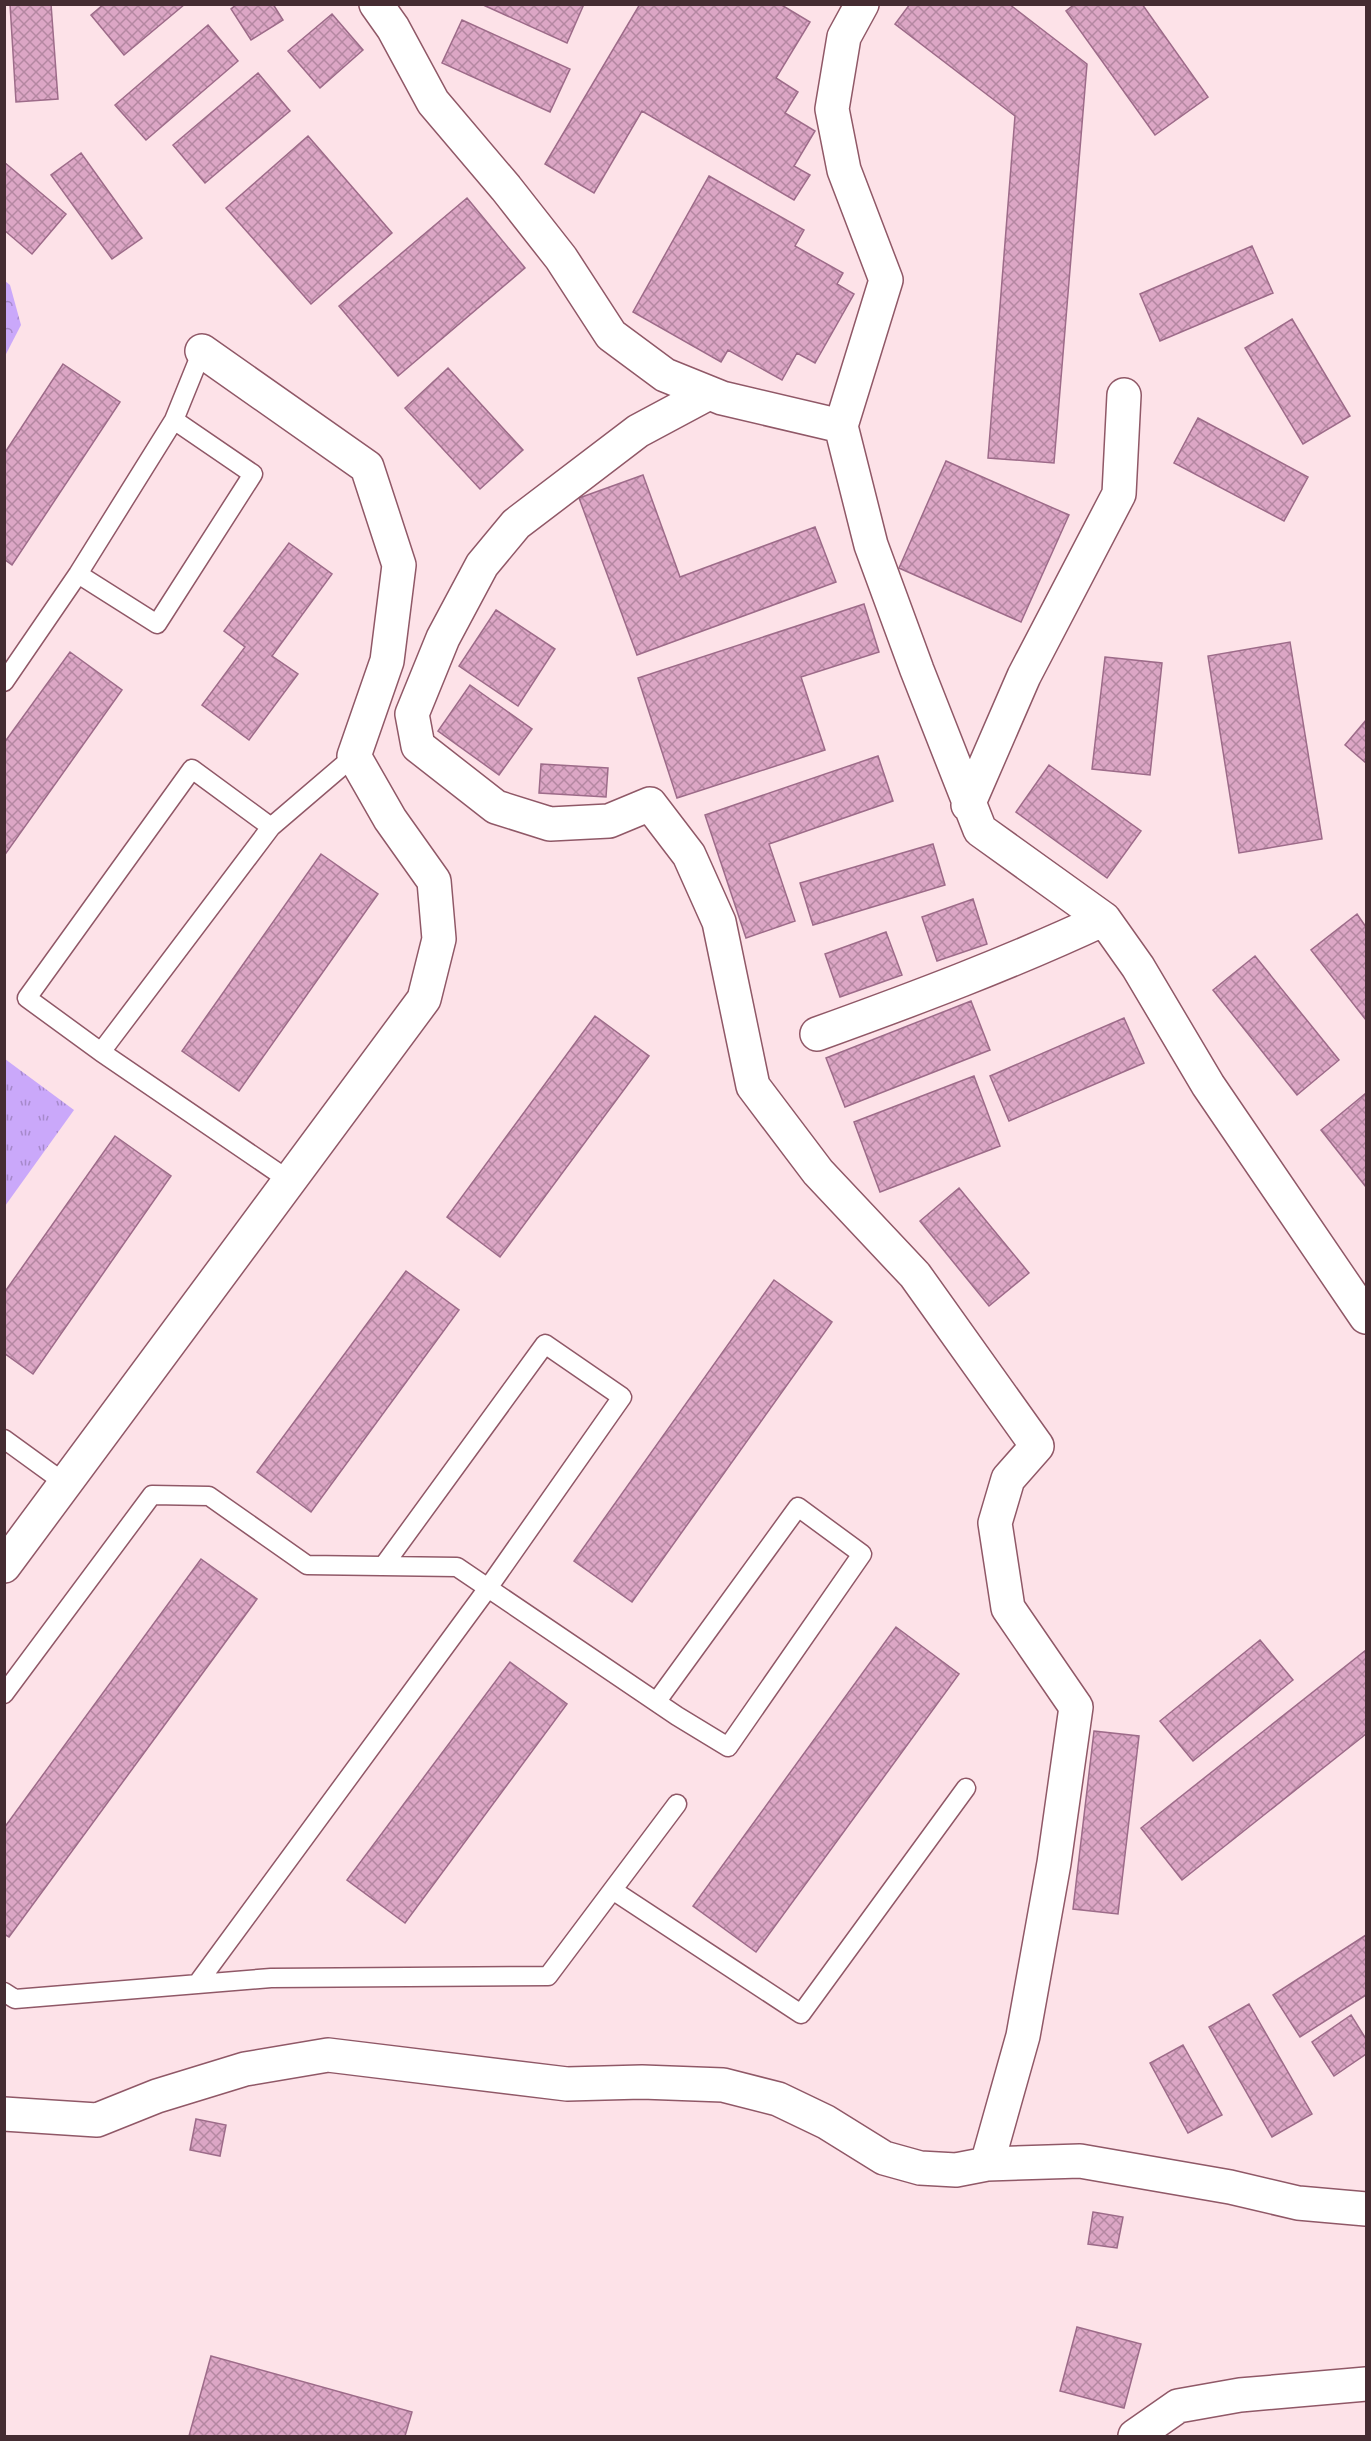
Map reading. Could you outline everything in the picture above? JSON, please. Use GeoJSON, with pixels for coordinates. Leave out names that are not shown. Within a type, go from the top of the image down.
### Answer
{"type":"FeatureCollection","features":[{"type":"Feature","properties":{"kind":"street"},"geometry":{"type":"LineString","coordinates":[[376,4],[393,28],[433,102],[506,188],[561,258],[611,335],[665,375],[709,393],[841,426]]}},
{"type":"Feature","properties":{"kind":"street"},"geometry":{"type":"LineString","coordinates":[[862,4],[844,37],[832,109],[844,170],[886,280],[841,426],[871,545],[968,805],[980,830],[1104,919],[1138,967],[1208,1085],[1366,1317]]}},
{"type":"Feature","properties":{"kind":"street"},"geometry":{"type":"LineString","coordinates":[[4,1566],[424,999],[439,939],[434,881],[390,819],[354,756],[387,661],[399,565],[367,467],[202,351]]}},
{"type":"Feature","properties":{"kind":"street"},"geometry":{"type":"LineString","coordinates":[[709,393],[638,431],[516,524],[482,565],[443,638],[412,714],[418,746],[496,807],[550,824],[609,821],[650,804],[689,855],[719,922],[753,1086],[818,1172],[915,1275],[1037,1446],[1008,1479],[995,1523],[1008,1608],[1076,1707],[1054,1863],[1023,2036],[987,2164]]}},
{"type":"Feature","properties":{"kind":"street"},"geometry":{"type":"LineString","coordinates":[[968,805],[1024,676],[1119,494],[1124,395]]}},
{"type":"Feature","properties":{"kind":"street"},"geometry":{"type":"LineString","coordinates":[[817,1034],[922,997],[1041,949],[1104,919]]}},
{"type":"Feature","properties":{"kind":"street"},"geometry":{"type":"LineString","coordinates":[[4,2114],[97,2120],[157,2096],[245,2069],[328,2055],[567,2084],[642,2082],[723,2085],[778,2099],[826,2122],[884,2158],[929,2169],[956,2170],[987,2164],[1080,2161],[1230,2187],[1298,2203],[1366,2209]]}},
{"type":"Feature","properties":{"kind":"street"},"geometry":{"type":"LineString","coordinates":[[1135,2436],[1178,2406],[1240,2395],[1366,2384]]}},
{"type":"Feature","properties":{"kind":"lane"},"geometry":{"type":"LineString","coordinates":[[4,682],[78,574],[174,420],[202,351]]}},
{"type":"Feature","properties":{"kind":"lane"},"geometry":{"type":"LineString","coordinates":[[78,574],[157,624],[253,474],[174,420]]}},
{"type":"Feature","properties":{"kind":"lane"},"geometry":{"type":"LineString","coordinates":[[101,1052],[271,827],[354,756]]}},
{"type":"Feature","properties":{"kind":"lane"},"geometry":{"type":"LineString","coordinates":[[271,827],[192,769],[27,998],[101,1052],[290,1181]]}},
{"type":"Feature","properties":{"kind":"lane"},"geometry":{"type":"LineString","coordinates":[[197,1984],[488,1588],[621,1397],[545,1344],[384,1565]]}},
{"type":"Feature","properties":{"kind":"lane"},"geometry":{"type":"LineString","coordinates":[[4,1439],[66,1484]]}},
{"type":"Feature","properties":{"kind":"lane"},"geometry":{"type":"LineString","coordinates":[[4,1694],[152,1496],[209,1496],[308,1565],[458,1567],[657,1701],[728,1747],[862,1554],[798,1507],[657,1701]]}},
{"type":"Feature","properties":{"kind":"lane"},"geometry":{"type":"LineString","coordinates":[[614,1891],[801,2014],[966,1788]]}},
{"type":"Feature","properties":{"kind":"lane"},"geometry":{"type":"LineString","coordinates":[[4,1992],[15,1999],[271,1978],[548,1976],[614,1891],[677,1804]]}},
{"type":"Feature","properties":{"kind":"green space"},"geometry":{"type":"Polygon","coordinates":[[[5,281],[10,285],[21,325],[5,356],[5,281]]]}},
{"type":"Feature","properties":{"kind":"green space"},"geometry":{"type":"Polygon","coordinates":[[[5,1059],[74,1110],[5,1206],[5,1059]]]}},
{"type":"Feature","properties":{"kind":"building"},"geometry":{"type":"Polygon","coordinates":[[[10,4],[51,4],[58,99],[16,102],[10,4]]]}},
{"type":"Feature","properties":{"kind":"building"},"geometry":{"type":"Polygon","coordinates":[[[104,4],[185,4],[124,55],[91,15],[104,4]]]}},
{"type":"Feature","properties":{"kind":"building"},"geometry":{"type":"Polygon","coordinates":[[[237,4],[273,4],[283,20],[251,40],[231,9],[237,4]]]}},
{"type":"Feature","properties":{"kind":"building"},"geometry":{"type":"Polygon","coordinates":[[[481,4],[584,4],[567,43],[481,4]]]}},
{"type":"Feature","properties":{"kind":"building"},"geometry":{"type":"Polygon","coordinates":[[[640,4],[780,4],[810,22],[776,78],[798,92],[785,113],[815,131],[794,166],[810,175],[794,200],[642,111],[594,193],[545,164],[640,4]]]}},
{"type":"Feature","properties":{"kind":"building"},"geometry":{"type":"Polygon","coordinates":[[[910,4],[1009,4],[1087,64],[1054,463],[988,458],[1015,116],[895,24],[910,4]]]}},
{"type":"Feature","properties":{"kind":"building"},"geometry":{"type":"Polygon","coordinates":[[[1075,4],[1142,4],[1208,97],[1155,135],[1066,11],[1075,4]]]}},
{"type":"Feature","properties":{"kind":"building"},"geometry":{"type":"Polygon","coordinates":[[[332,14],[363,50],[320,88],[288,51],[332,14]]]}},
{"type":"Feature","properties":{"kind":"building"},"geometry":{"type":"Polygon","coordinates":[[[462,20],[570,69],[550,112],[442,63],[462,20]]]}},
{"type":"Feature","properties":{"kind":"building"},"geometry":{"type":"Polygon","coordinates":[[[208,25],[238,61],[146,140],[115,105],[208,25]]]}},
{"type":"Feature","properties":{"kind":"building"},"geometry":{"type":"Polygon","coordinates":[[[258,73],[290,111],[205,183],[173,145],[258,73]]]}},
{"type":"Feature","properties":{"kind":"building"},"geometry":{"type":"Polygon","coordinates":[[[308,136],[392,233],[311,304],[226,208],[308,136]]]}},
{"type":"Feature","properties":{"kind":"building"},"geometry":{"type":"Polygon","coordinates":[[[81,153],[142,238],[112,259],[51,175],[81,153]]]}},
{"type":"Feature","properties":{"kind":"building"},"geometry":{"type":"Polygon","coordinates":[[[4,162],[66,214],[32,254],[4,230],[4,162]]]}},
{"type":"Feature","properties":{"kind":"building"},"geometry":{"type":"Polygon","coordinates":[[[709,176],[804,230],[795,246],[843,273],[837,284],[854,294],[815,363],[797,353],[782,380],[728,350],[721,362],[633,312],[709,176]]]}},
{"type":"Feature","properties":{"kind":"building"},"geometry":{"type":"Polygon","coordinates":[[[467,198],[525,268],[398,376],[339,306],[467,198]]]}},
{"type":"Feature","properties":{"kind":"building"},"geometry":{"type":"Polygon","coordinates":[[[1252,246],[1273,293],[1160,341],[1140,294],[1252,246]]]}},
{"type":"Feature","properties":{"kind":"building"},"geometry":{"type":"Polygon","coordinates":[[[1292,319],[1350,416],[1303,444],[1245,348],[1292,319]]]}},
{"type":"Feature","properties":{"kind":"building"},"geometry":{"type":"Polygon","coordinates":[[[63,364],[120,402],[12,565],[4,559],[4,454],[63,364]]]}},
{"type":"Feature","properties":{"kind":"building"},"geometry":{"type":"Polygon","coordinates":[[[448,368],[523,450],[480,489],[405,408],[448,368]]]}},
{"type":"Feature","properties":{"kind":"building"},"geometry":{"type":"Polygon","coordinates":[[[1198,418],[1308,477],[1284,521],[1174,463],[1198,418]]]}},
{"type":"Feature","properties":{"kind":"building"},"geometry":{"type":"Polygon","coordinates":[[[946,461],[1069,515],[1021,622],[899,568],[946,461]]]}},
{"type":"Feature","properties":{"kind":"building"},"geometry":{"type":"Polygon","coordinates":[[[643,475],[680,577],[815,527],[836,582],[637,655],[579,498],[643,475]]]}},
{"type":"Feature","properties":{"kind":"building"},"geometry":{"type":"Polygon","coordinates":[[[289,543],[332,574],[272,656],[298,674],[249,740],[202,705],[245,647],[224,631],[289,543]]]}},
{"type":"Feature","properties":{"kind":"building"},"geometry":{"type":"Polygon","coordinates":[[[864,604],[879,652],[801,677],[825,750],[677,798],[638,678],[864,604]]]}},
{"type":"Feature","properties":{"kind":"building"},"geometry":{"type":"Polygon","coordinates":[[[496,610],[555,649],[518,706],[459,666],[496,610]]]}},
{"type":"Feature","properties":{"kind":"building"},"geometry":{"type":"Polygon","coordinates":[[[1290,642],[1322,839],[1239,853],[1208,656],[1290,642]]]}},
{"type":"Feature","properties":{"kind":"building"},"geometry":{"type":"Polygon","coordinates":[[[70,652],[122,690],[4,856],[4,743],[70,652]]]}},
{"type":"Feature","properties":{"kind":"building"},"geometry":{"type":"Polygon","coordinates":[[[1105,657],[1162,663],[1150,775],[1092,769],[1105,657]]]}},
{"type":"Feature","properties":{"kind":"building"},"geometry":{"type":"Polygon","coordinates":[[[470,685],[532,729],[499,775],[438,731],[470,685]]]}},
{"type":"Feature","properties":{"kind":"building"},"geometry":{"type":"Polygon","coordinates":[[[1366,720],[1366,763],[1345,745],[1366,720]]]}},
{"type":"Feature","properties":{"kind":"building"},"geometry":{"type":"Polygon","coordinates":[[[878,756],[893,801],[769,844],[795,921],[746,938],[705,815],[878,756]]]}},
{"type":"Feature","properties":{"kind":"building"},"geometry":{"type":"Polygon","coordinates":[[[541,764],[608,768],[606,797],[539,793],[541,764]]]}},
{"type":"Feature","properties":{"kind":"building"},"geometry":{"type":"Polygon","coordinates":[[[1049,765],[1141,831],[1107,878],[1016,812],[1049,765]]]}},
{"type":"Feature","properties":{"kind":"building"},"geometry":{"type":"Polygon","coordinates":[[[933,844],[945,885],[813,925],[800,883],[933,844]]]}},
{"type":"Feature","properties":{"kind":"building"},"geometry":{"type":"Polygon","coordinates":[[[321,854],[378,894],[239,1091],[182,1051],[321,854]]]}},
{"type":"Feature","properties":{"kind":"building"},"geometry":{"type":"Polygon","coordinates":[[[973,899],[987,944],[937,961],[922,917],[973,899]]]}},
{"type":"Feature","properties":{"kind":"building"},"geometry":{"type":"Polygon","coordinates":[[[1357,914],[1366,927],[1366,1020],[1311,950],[1357,914]]]}},
{"type":"Feature","properties":{"kind":"building"},"geometry":{"type":"Polygon","coordinates":[[[886,932],[902,975],[840,997],[825,954],[886,932]]]}},
{"type":"Feature","properties":{"kind":"building"},"geometry":{"type":"Polygon","coordinates":[[[1255,956],[1339,1060],[1297,1095],[1213,990],[1255,956]]]}},
{"type":"Feature","properties":{"kind":"building"},"geometry":{"type":"Polygon","coordinates":[[[971,1001],[990,1050],[845,1107],[826,1058],[971,1001]]]}},
{"type":"Feature","properties":{"kind":"building"},"geometry":{"type":"Polygon","coordinates":[[[595,1016],[649,1056],[500,1257],[447,1217],[595,1016]]]}},
{"type":"Feature","properties":{"kind":"building"},"geometry":{"type":"Polygon","coordinates":[[[1124,1018],[1144,1063],[1009,1121],[990,1076],[1124,1018]]]}},
{"type":"Feature","properties":{"kind":"building"},"geometry":{"type":"Polygon","coordinates":[[[974,1076],[1000,1146],[880,1192],[854,1122],[974,1076]]]}},
{"type":"Feature","properties":{"kind":"building"},"geometry":{"type":"Polygon","coordinates":[[[1366,1093],[1366,1187],[1321,1130],[1366,1093]]]}},
{"type":"Feature","properties":{"kind":"building"},"geometry":{"type":"Polygon","coordinates":[[[115,1136],[171,1176],[33,1374],[4,1353],[4,1293],[115,1136]]]}},
{"type":"Feature","properties":{"kind":"building"},"geometry":{"type":"Polygon","coordinates":[[[959,1188],[1029,1273],[989,1306],[920,1221],[959,1188]]]}},
{"type":"Feature","properties":{"kind":"building"},"geometry":{"type":"Polygon","coordinates":[[[406,1271],[459,1310],[311,1512],[257,1472],[406,1271]]]}},
{"type":"Feature","properties":{"kind":"building"},"geometry":{"type":"Polygon","coordinates":[[[774,1280],[832,1322],[632,1602],[574,1561],[774,1280]]]}},
{"type":"Feature","properties":{"kind":"building"},"geometry":{"type":"Polygon","coordinates":[[[201,1559],[257,1599],[9,1937],[4,1934],[4,1828],[201,1559]]]}},
{"type":"Feature","properties":{"kind":"building"},"geometry":{"type":"Polygon","coordinates":[[[896,1627],[959,1674],[756,1952],[693,1906],[896,1627]]]}},
{"type":"Feature","properties":{"kind":"building"},"geometry":{"type":"Polygon","coordinates":[[[1260,1640],[1293,1680],[1193,1761],[1160,1721],[1260,1640]]]}},
{"type":"Feature","properties":{"kind":"building"},"geometry":{"type":"Polygon","coordinates":[[[1366,1650],[1366,1734],[1182,1880],[1141,1828],[1366,1650]]]}},
{"type":"Feature","properties":{"kind":"building"},"geometry":{"type":"Polygon","coordinates":[[[510,1662],[567,1704],[405,1923],[347,1880],[510,1662]]]}},
{"type":"Feature","properties":{"kind":"building"},"geometry":{"type":"Polygon","coordinates":[[[1094,1731],[1139,1736],[1118,1914],[1073,1909],[1094,1731]]]}},
{"type":"Feature","properties":{"kind":"building"},"geometry":{"type":"Polygon","coordinates":[[[1366,1935],[1366,1995],[1300,2037],[1273,1995],[1366,1935]]]}},
{"type":"Feature","properties":{"kind":"building"},"geometry":{"type":"Polygon","coordinates":[[[1249,2004],[1312,2114],[1272,2137],[1209,2027],[1249,2004]]]}},
{"type":"Feature","properties":{"kind":"building"},"geometry":{"type":"Polygon","coordinates":[[[1351,2015],[1366,2039],[1366,2054],[1334,2076],[1312,2042],[1351,2015]]]}},
{"type":"Feature","properties":{"kind":"building"},"geometry":{"type":"Polygon","coordinates":[[[1183,2045],[1222,2115],[1188,2133],[1150,2063],[1183,2045]]]}},
{"type":"Feature","properties":{"kind":"building"},"geometry":{"type":"Polygon","coordinates":[[[196,2119],[226,2125],[220,2156],[190,2150],[196,2119]]]}},
{"type":"Feature","properties":{"kind":"building"},"geometry":{"type":"Polygon","coordinates":[[[1093,2212],[1123,2217],[1117,2248],[1088,2244],[1093,2212]]]}},
{"type":"Feature","properties":{"kind":"building"},"geometry":{"type":"Polygon","coordinates":[[[1077,2327],[1141,2344],[1124,2408],[1060,2391],[1077,2327]]]}},
{"type":"Feature","properties":{"kind":"building"},"geometry":{"type":"Polygon","coordinates":[[[211,2356],[412,2412],[405,2436],[189,2436],[211,2356]]]}}]}
